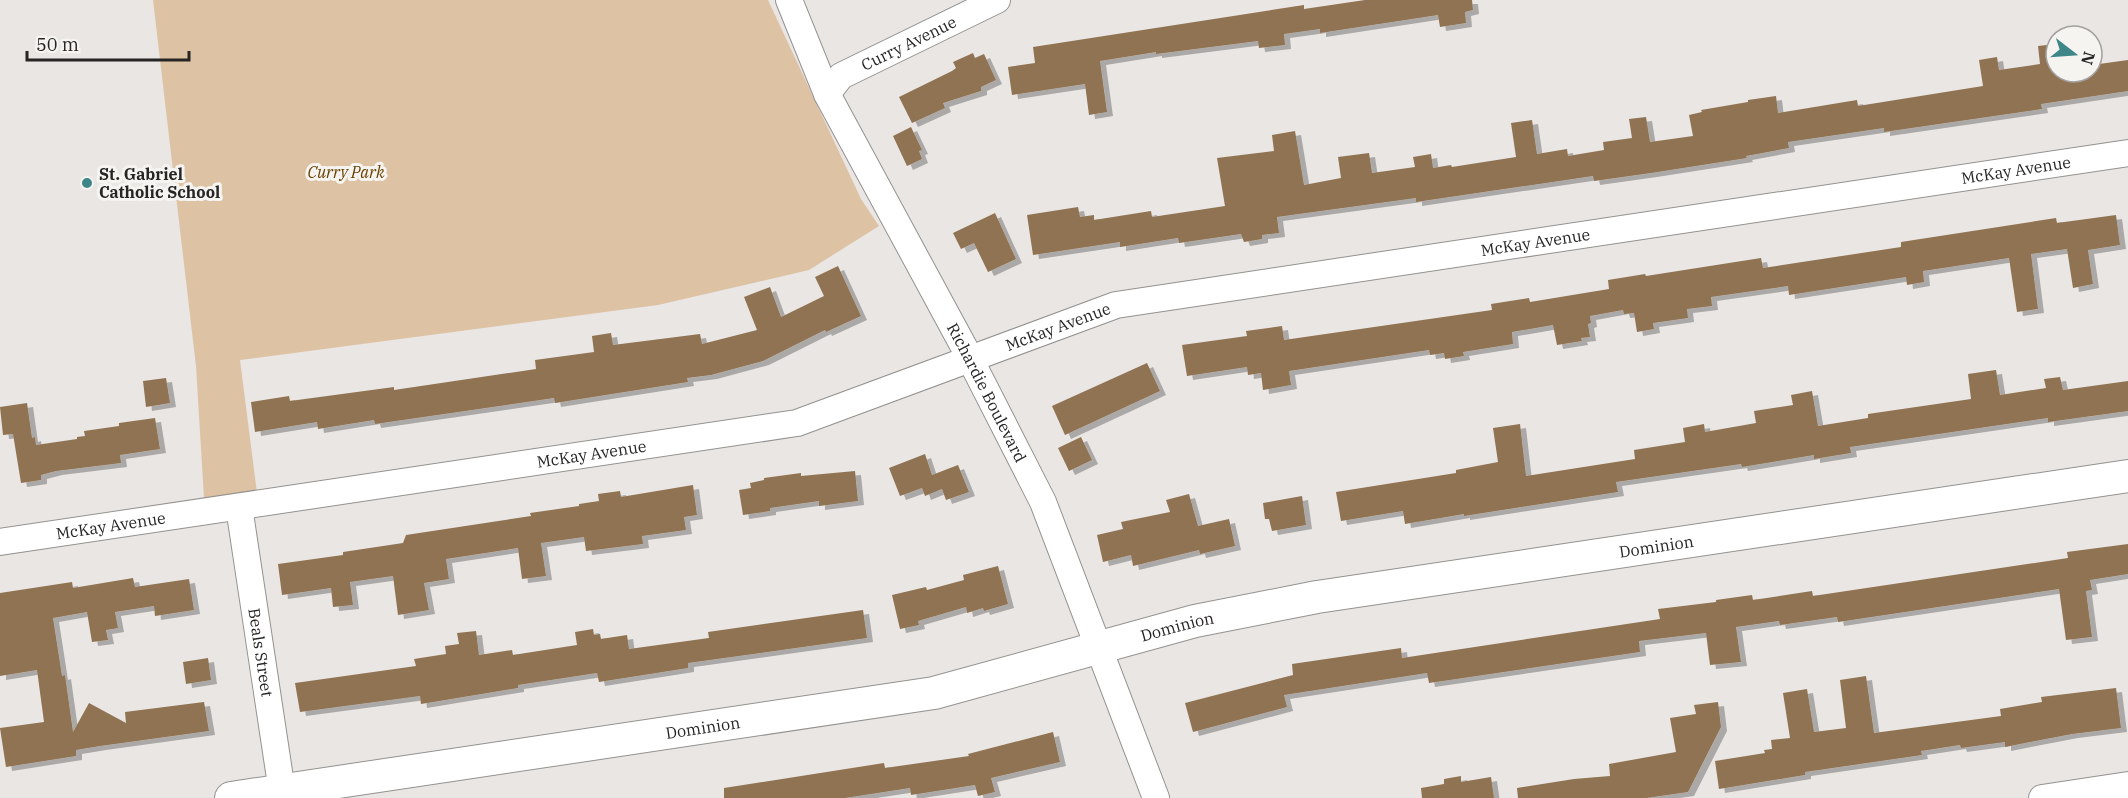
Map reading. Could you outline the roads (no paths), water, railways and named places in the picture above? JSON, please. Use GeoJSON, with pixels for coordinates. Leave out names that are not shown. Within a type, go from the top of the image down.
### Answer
{"type":"FeatureCollection","features":[{"type":"Feature","properties":{"kind":"street","name":"Richardie Boulevard"},"geometry":{"type":"LineString","coordinates":[[789,0],[827,94],[969,358],[1043,502],[1156,798]]}},
{"type":"Feature","properties":{"kind":"street","name":"Curry Avenue"},"geometry":{"type":"LineString","coordinates":[[827,94],[841,76],[997,0]]}},
{"type":"Feature","properties":{"kind":"street","name":"McKay Avenue"},"geometry":{"type":"LineString","coordinates":[[0,542],[797,423],[1116,305],[2128,153]]}},
{"type":"Feature","properties":{"kind":"street","name":"Dominion"},"geometry":{"type":"LineString","coordinates":[[231,798],[283,794],[934,693],[1195,621],[1317,597],[2128,476]]}},
{"type":"Feature","properties":{"kind":"street","name":"Beals Street"},"geometry":{"type":"LineString","coordinates":[[238,507],[283,794]]}},
{"type":"Feature","properties":{"kind":"street"},"geometry":{"type":"LineString","coordinates":[[2042,798],[2128,785]]}},
{"type":"Feature","properties":{"kind":"place","name":"St. Gabriel Catholic School"},"geometry":{"type":"Point","coordinates":[87,183]}},
{"type":"Feature","properties":{"kind":"park label","name":"Curry Park"},"geometry":{"type":"Point","coordinates":[346,172]}}]}
